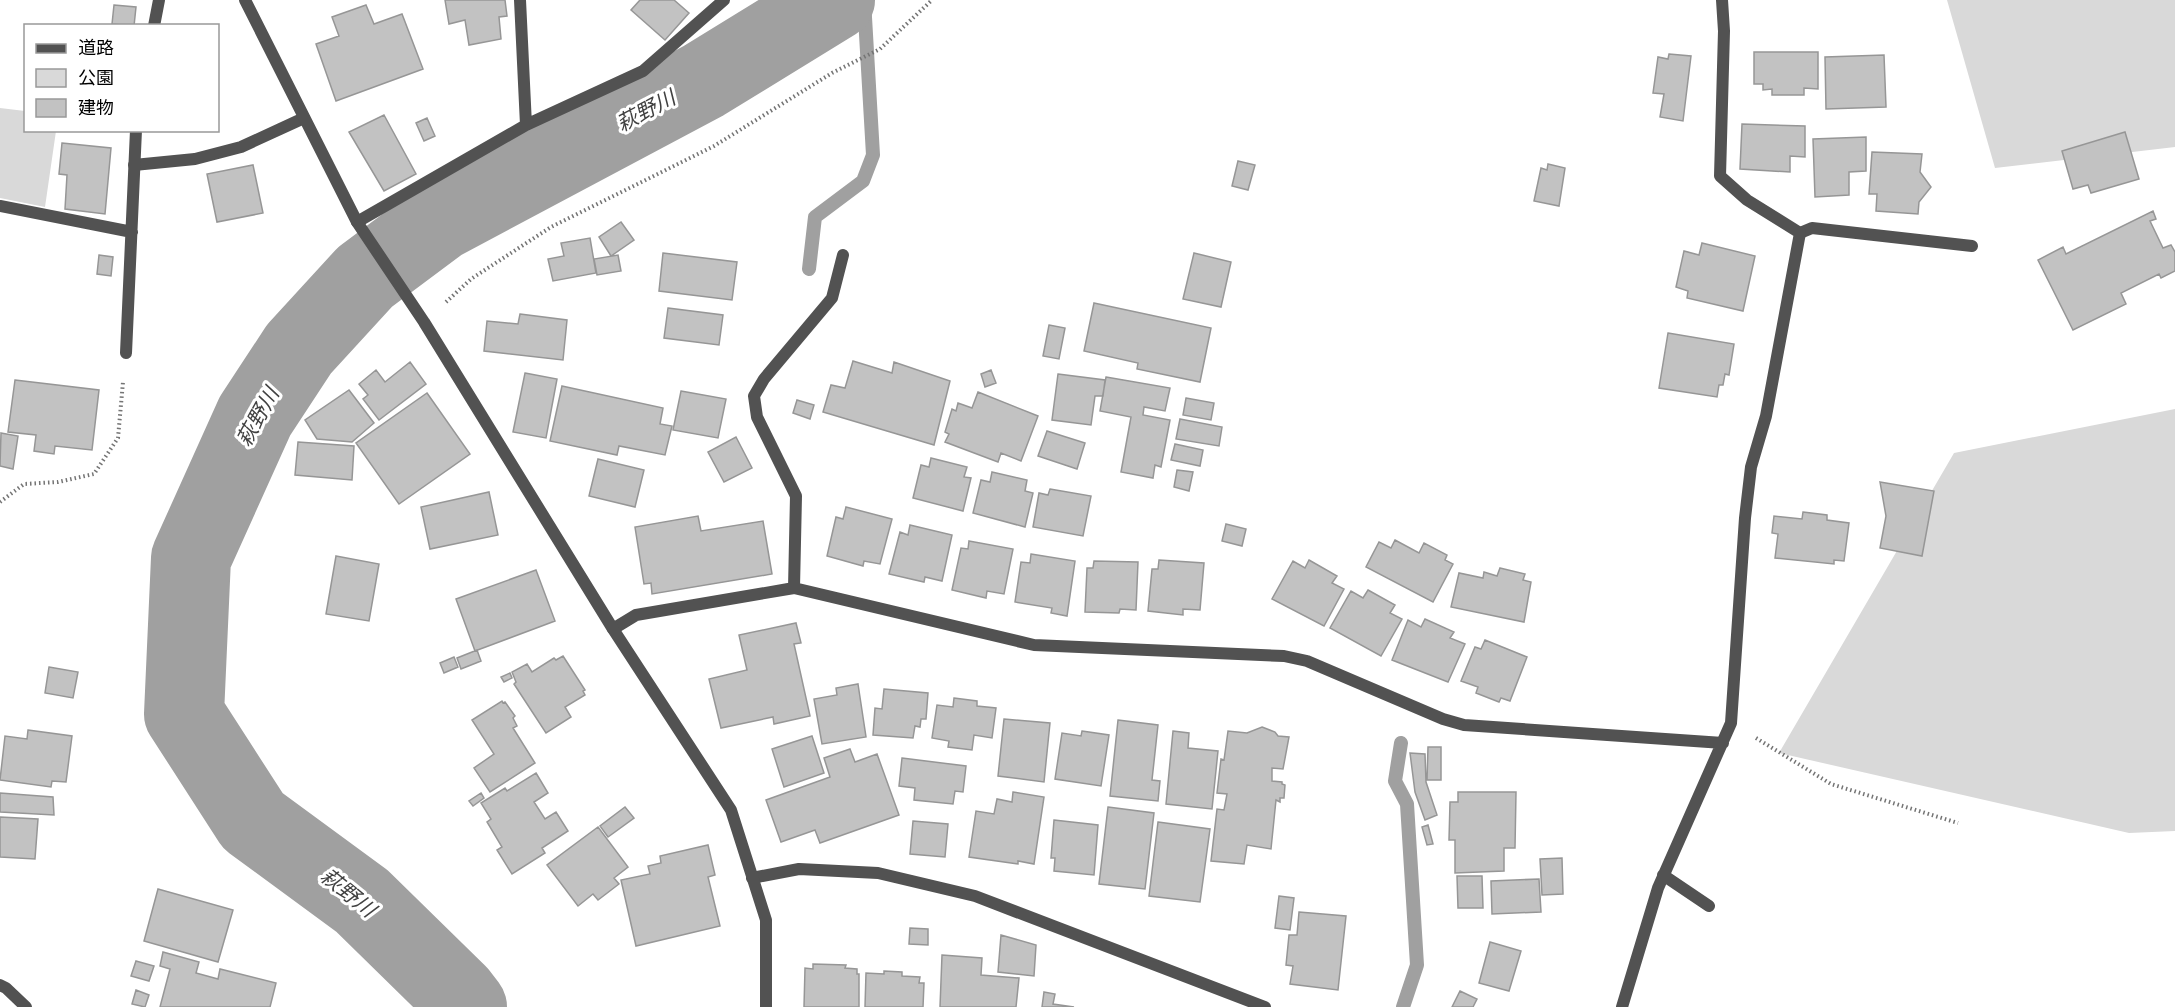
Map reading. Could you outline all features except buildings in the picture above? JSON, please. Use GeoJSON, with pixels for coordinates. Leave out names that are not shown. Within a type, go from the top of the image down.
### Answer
{"type":"FeatureCollection","features":[{"type":"Feature","properties":{"kind":"street"},"geometry":{"type":"LineString","coordinates":[[154,24],[159,0]]}},
{"type":"Feature","properties":{"kind":"street"},"geometry":{"type":"LineString","coordinates":[[245,0],[357,222],[422,319],[613,629],[731,810],[766,920],[763,1005]]}},
{"type":"Feature","properties":{"kind":"street"},"geometry":{"type":"LineString","coordinates":[[520,0],[526,125]]}},
{"type":"Feature","properties":{"kind":"street"},"geometry":{"type":"LineString","coordinates":[[357,222],[526,125],[643,71],[724,0]]}},
{"type":"Feature","properties":{"kind":"street"},"geometry":{"type":"LineString","coordinates":[[1722,0],[1724,31],[1720,176],[1747,200],[1800,233]]}},
{"type":"Feature","properties":{"kind":"street"},"geometry":{"type":"LineString","coordinates":[[134,165],[195,159],[241,147],[304,118]]}},
{"type":"Feature","properties":{"kind":"street"},"geometry":{"type":"LineString","coordinates":[[126,353],[136,132]]}},
{"type":"Feature","properties":{"kind":"street"},"geometry":{"type":"LineString","coordinates":[[0,206],[132,232]]}},
{"type":"Feature","properties":{"kind":"street"},"geometry":{"type":"LineString","coordinates":[[1800,233],[1812,228],[1972,246]]}},
{"type":"Feature","properties":{"kind":"street"},"geometry":{"type":"LineString","coordinates":[[1622,1007],[1664,875],[1731,723],[1745,518],[1751,467],[1766,416],[1800,233]]}},
{"type":"Feature","properties":{"kind":"street"},"geometry":{"type":"LineString","coordinates":[[794,588],[796,496],[757,417],[754,396],[764,379],[832,298],[843,255]]}},
{"type":"Feature","properties":{"kind":"street"},"geometry":{"type":"LineString","coordinates":[[613,629],[636,615],[794,588],[1034,645],[1284,656],[1306,661],[1443,719],[1464,725],[1725,739]]}},
{"type":"Feature","properties":{"kind":"street"},"geometry":{"type":"LineString","coordinates":[[752,878],[799,869],[878,873],[975,896],[1260,1006]]}},
{"type":"Feature","properties":{"kind":"street"},"geometry":{"type":"LineString","coordinates":[[1664,875],[1709,906]]}},
{"type":"Feature","properties":{"kind":"street"},"geometry":{"type":"LineString","coordinates":[[0,986],[6,988],[26,1007]]}},
{"type":"Feature","properties":{"kind":"path"},"geometry":{"type":"LineString","coordinates":[[422,319],[471,279],[551,227],[714,146],[832,73],[880,49],[932,0]]}},
{"type":"Feature","properties":{"kind":"path"},"geometry":{"type":"LineString","coordinates":[[0,502],[24,484],[58,482],[94,474],[118,438],[126,353]]}},
{"type":"Feature","properties":{"kind":"path"},"geometry":{"type":"LineString","coordinates":[[1725,739],[1756,738],[1831,784],[1958,823]]}},
{"type":"Feature","properties":{"kind":"green space"},"geometry":{"type":"Polygon","coordinates":[[[1947,0],[2175,0],[2175,147],[1995,168],[1947,0]]]}},
{"type":"Feature","properties":{"kind":"green space"},"geometry":{"type":"Polygon","coordinates":[[[0,108],[24,111],[24,132],[56,132],[45,207],[0,198],[0,108]]]}},
{"type":"Feature","properties":{"kind":"green space"},"geometry":{"type":"Polygon","coordinates":[[[2175,409],[2175,831],[2129,833],[1779,753],[1954,453],[2175,409]]]}},
{"type":"Feature","properties":{"kind":"waterway","name":"萩野川"},"geometry":{"type":"LineString","coordinates":[[467,1007],[457,994],[362,901],[253,821],[184,714],[191,558],[255,416],[299,349],[365,277],[440,221],[703,81],[835,0]]}},
{"type":"Feature","properties":{"kind":"waterway"},"geometry":{"type":"LineString","coordinates":[[809,269],[815,217],[863,181],[873,155],[864,0]]}},
{"type":"Feature","properties":{"kind":"waterway"},"geometry":{"type":"LineString","coordinates":[[1401,743],[1395,781],[1407,804],[1417,965],[1403,1007]]}},
{"type":"Feature","properties":{"kind":"waterway"},"geometry":{"type":"LineString","coordinates":[[455,1007],[461,999]]}}]}
